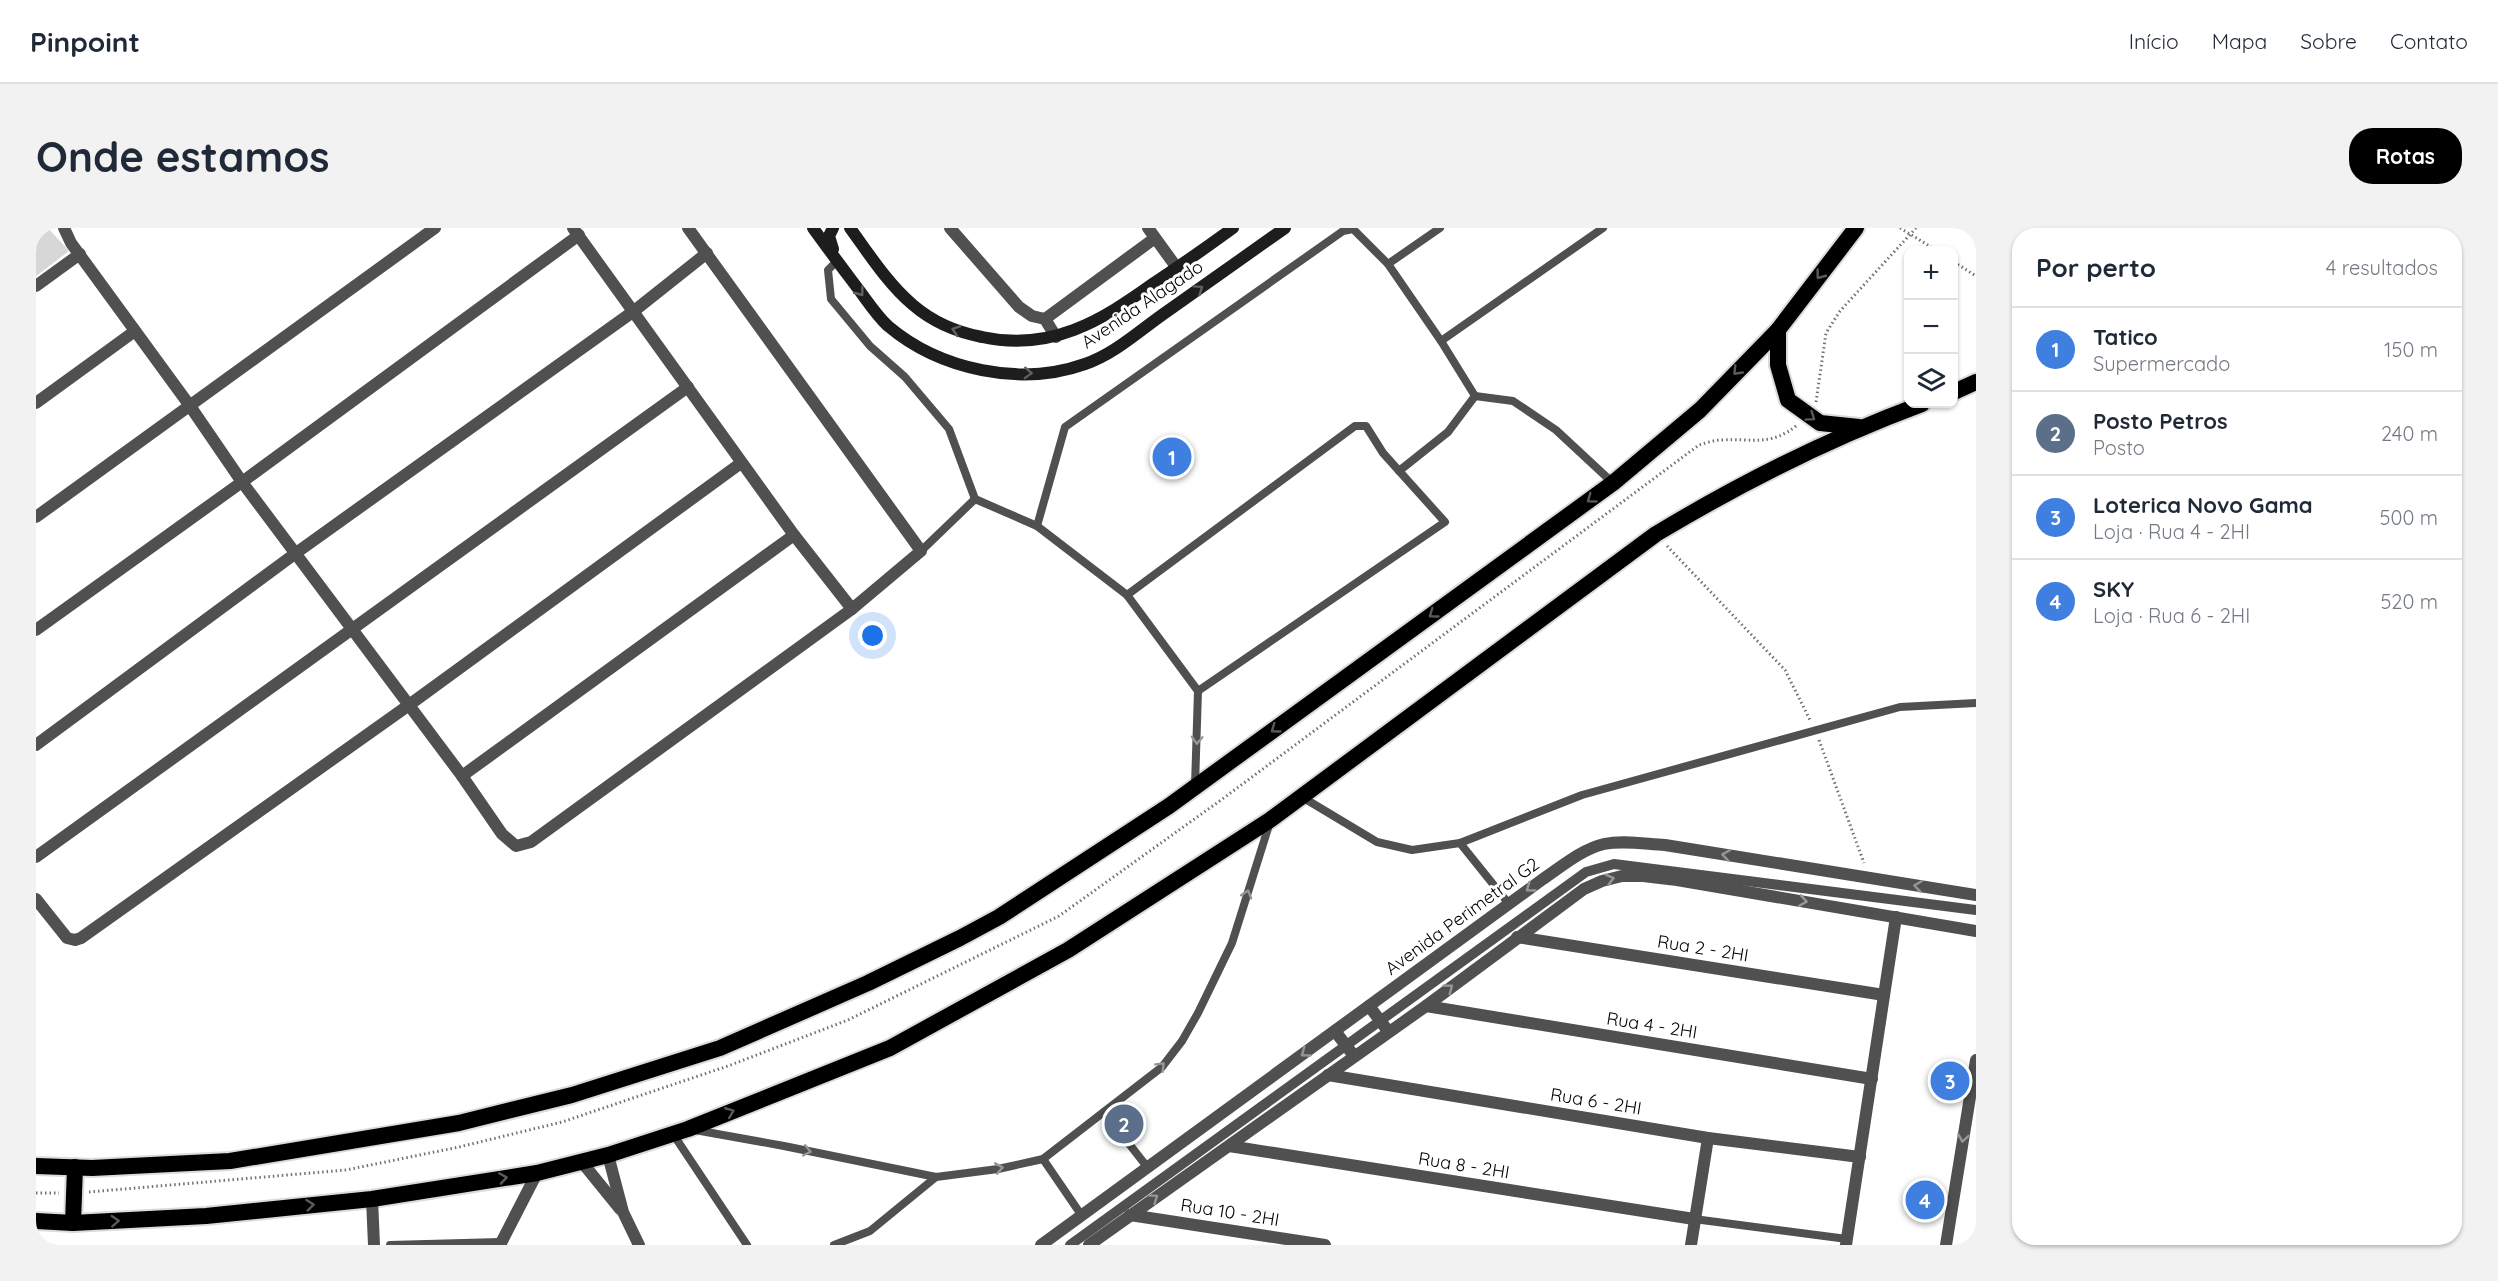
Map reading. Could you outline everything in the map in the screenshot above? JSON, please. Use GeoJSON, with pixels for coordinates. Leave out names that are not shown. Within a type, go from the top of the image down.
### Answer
{"type":"FeatureCollection","features":[{"type":"Feature","properties":{"kind":"highway"},"geometry":{"type":"LineString","coordinates":[[36,1166],[75,1167],[230,1161],[459,1123],[572,1095],[720,1048],[867,983],[960,938],[999,916],[1195,788],[1612,483],[1700,410],[1778,330],[1856,228]]}},
{"type":"Feature","properties":{"kind":"highway"},"geometry":{"type":"LineString","coordinates":[[1778,330],[1778,365],[1788,400],[1820,423],[1859,427]]}},
{"type":"Feature","properties":{"kind":"highway"},"geometry":{"type":"LineString","coordinates":[[36,1221],[73,1223],[206,1216],[372,1199],[537,1173],[608,1155],[680,1131],[890,1048],[1068,950],[1270,820],[1656,534],[1709,502],[1859,427],[1911,408]]}},
{"type":"Feature","properties":{"kind":"highway"},"geometry":{"type":"LineString","coordinates":[[73,1223],[75,1167]]}},
{"type":"Feature","properties":{"kind":"main road","name":"Avenida Alagado"},"geometry":{"type":"LineString","coordinates":[[813,228],[886,324],[910,343],[966,367],[1038,374],[1087,363],[1118,347],[1285,228]]}},
{"type":"Feature","properties":{"kind":"main road"},"geometry":{"type":"LineString","coordinates":[[833,228],[829,236],[837,261]]}},
{"type":"Feature","properties":{"kind":"main road","name":"Avenida Alagado"},"geometry":{"type":"LineString","coordinates":[[850,228],[899,292],[930,318],[950,329],[1008,341],[1056,337],[1111,314],[1233,228]]}},
{"type":"Feature","properties":{"kind":"street"},"geometry":{"type":"LineString","coordinates":[[64,228],[80,254],[242,482],[462,776],[502,834],[516,846],[524,846],[852,609],[921,551],[688,228]]}},
{"type":"Feature","properties":{"kind":"street"},"geometry":{"type":"LineString","coordinates":[[36,517],[435,228]]}},
{"type":"Feature","properties":{"kind":"street"},"geometry":{"type":"LineString","coordinates":[[950,228],[1019,307],[1032,316],[1045,320],[1056,337]]}},
{"type":"Feature","properties":{"kind":"street"},"geometry":{"type":"LineString","coordinates":[[36,630],[242,482],[576,232],[794,536],[852,609]]}},
{"type":"Feature","properties":{"kind":"street"},"geometry":{"type":"LineString","coordinates":[[1045,320],[1151,233],[1177,268]]}},
{"type":"Feature","properties":{"kind":"street"},"geometry":{"type":"LineString","coordinates":[[36,745],[296,553],[634,311],[707,253]]}},
{"type":"Feature","properties":{"kind":"street"},"geometry":{"type":"LineString","coordinates":[[36,286],[80,254]]}},
{"type":"Feature","properties":{"kind":"street"},"geometry":{"type":"LineString","coordinates":[[36,403],[135,331]]}},
{"type":"Feature","properties":{"kind":"street"},"geometry":{"type":"LineString","coordinates":[[36,857],[688,387]]}},
{"type":"Feature","properties":{"kind":"street"},"geometry":{"type":"LineString","coordinates":[[36,899],[68,939],[81,938],[409,705],[741,463]]}},
{"type":"Feature","properties":{"kind":"street"},"geometry":{"type":"LineString","coordinates":[[462,776],[794,536]]}},
{"type":"Feature","properties":{"kind":"street","name":"Avenida Perimetral G2"},"geometry":{"type":"LineString","coordinates":[[1041,1245],[1509,904],[1586,851],[1603,844],[1665,845],[1976,894]]}},
{"type":"Feature","properties":{"kind":"street"},"geometry":{"type":"LineString","coordinates":[[1089,1245],[1354,1056],[1383,1027],[1586,872],[1614,864],[1976,910]]}},
{"type":"Feature","properties":{"kind":"street"},"geometry":{"type":"LineString","coordinates":[[1070,1245],[1346,1045],[1426,1006],[1584,889],[1602,881],[1622,876],[1677,880],[1976,931]]}},
{"type":"Feature","properties":{"kind":"street"},"geometry":{"type":"LineString","coordinates":[[1847,1242],[1896,917]]}},
{"type":"Feature","properties":{"kind":"street","name":"Rua 2 - 2HI"},"geometry":{"type":"LineString","coordinates":[[1517,937],[1884,995]]}},
{"type":"Feature","properties":{"kind":"street"},"geometry":{"type":"LineString","coordinates":[[1369,1006],[1383,1027]]}},
{"type":"Feature","properties":{"kind":"street","name":"Rua 4 - 2HI"},"geometry":{"type":"LineString","coordinates":[[1426,1006],[1872,1079]]}},
{"type":"Feature","properties":{"kind":"street"},"geometry":{"type":"LineString","coordinates":[[1335,1031],[1354,1056]]}},
{"type":"Feature","properties":{"kind":"street"},"geometry":{"type":"LineString","coordinates":[[1946,1245],[1976,1060]]}},
{"type":"Feature","properties":{"kind":"street","name":"Rua 6 - 2HI"},"geometry":{"type":"LineString","coordinates":[[1328,1075],[1708,1138],[1860,1157]]}},
{"type":"Feature","properties":{"kind":"street"},"geometry":{"type":"LineString","coordinates":[[1691,1245],[1708,1138]]}},
{"type":"Feature","properties":{"kind":"street","name":"Rua 8 - 2HI"},"geometry":{"type":"LineString","coordinates":[[1229,1146],[1694,1219]]}},
{"type":"Feature","properties":{"kind":"street"},"geometry":{"type":"LineString","coordinates":[[608,1155],[623,1212],[639,1245]]}},
{"type":"Feature","properties":{"kind":"street"},"geometry":{"type":"LineString","coordinates":[[580,1161],[623,1212]]}},
{"type":"Feature","properties":{"kind":"street"},"geometry":{"type":"LineString","coordinates":[[500,1244],[537,1173]]}},
{"type":"Feature","properties":{"kind":"street"},"geometry":{"type":"LineString","coordinates":[[372,1199],[374,1245]]}},
{"type":"Feature","properties":{"kind":"street","name":"Rua 10 - 2HI"},"geometry":{"type":"LineString","coordinates":[[1130,1215],[1325,1245]]}},
{"type":"Feature","properties":{"kind":"lane"},"geometry":{"type":"LineString","coordinates":[[1388,264],[1440,228]]}},
{"type":"Feature","properties":{"kind":"lane"},"geometry":{"type":"LineString","coordinates":[[1441,341],[1600,230],[1611,228]]}},
{"type":"Feature","properties":{"kind":"lane"},"geometry":{"type":"LineString","coordinates":[[1037,526],[1065,427],[1343,231],[1353,229],[1388,264],[1441,341],[1475,396],[1513,402],[1556,430],[1612,483]]}},
{"type":"Feature","properties":{"kind":"lane"},"geometry":{"type":"LineString","coordinates":[[837,261],[828,270],[831,299],[870,346],[905,377],[949,429],[975,499],[1037,526],[1127,595],[1198,691],[1195,788]]}},
{"type":"Feature","properties":{"kind":"lane"},"geometry":{"type":"LineString","coordinates":[[1399,471],[1448,432],[1475,396]]}},
{"type":"Feature","properties":{"kind":"lane"},"geometry":{"type":"LineString","coordinates":[[1127,595],[1355,426],[1366,426],[1383,453],[1445,522],[1198,691]]}},
{"type":"Feature","properties":{"kind":"lane"},"geometry":{"type":"LineString","coordinates":[[921,551],[975,499]]}},
{"type":"Feature","properties":{"kind":"lane"},"geometry":{"type":"LineString","coordinates":[[1302,797],[1377,842],[1412,850],[1460,843],[1582,795],[1900,707],[1976,703]]}},
{"type":"Feature","properties":{"kind":"lane"},"geometry":{"type":"LineString","coordinates":[[680,1131],[936,1178],[1043,1159],[1162,1067],[1182,1041],[1232,943],[1270,820]]}},
{"type":"Feature","properties":{"kind":"lane"},"geometry":{"type":"LineString","coordinates":[[1460,843],[1509,904]]}},
{"type":"Feature","properties":{"kind":"lane"},"geometry":{"type":"LineString","coordinates":[[1104,1112],[1148,1168]]}},
{"type":"Feature","properties":{"kind":"lane"},"geometry":{"type":"LineString","coordinates":[[680,1131],[747,1245]]}},
{"type":"Feature","properties":{"kind":"lane"},"geometry":{"type":"LineString","coordinates":[[1043,1159],[1082,1216]]}},
{"type":"Feature","properties":{"kind":"lane"},"geometry":{"type":"LineString","coordinates":[[834,1245],[870,1231],[936,1178]]}},
{"type":"Feature","properties":{"kind":"lane"},"geometry":{"type":"LineString","coordinates":[[1694,1219],[1847,1242]]}},
{"type":"Feature","properties":{"kind":"lane"},"geometry":{"type":"LineString","coordinates":[[390,1245],[500,1244]]}},
{"type":"Feature","properties":{"kind":"path"},"geometry":{"type":"LineString","coordinates":[[1900,228],[1930,246]]}},
{"type":"Feature","properties":{"kind":"path"},"geometry":{"type":"LineString","coordinates":[[36,1193],[74,1193],[346,1170],[459,1148],[562,1122],[728,1066],[848,1020],[1059,916],[1221,800],[1699,445],[1721,440],[1758,442],[1785,435],[1815,407],[1826,333],[1840,311],[1916,228]]}},
{"type":"Feature","properties":{"kind":"path"},"geometry":{"type":"LineString","coordinates":[[1958,265],[1976,276]]}},
{"type":"Feature","properties":{"kind":"path"},"geometry":{"type":"LineString","coordinates":[[1656,534],[1785,670],[1815,731],[1870,879]]}},
{"type":"Feature","properties":{"kind":"shaded area"},"geometry":{"type":"Polygon","coordinates":[[[36,228],[48,228],[69,251],[36,276],[36,228]]]}},
{"type":"Feature","properties":{"kind":"place","name":"Tatico"},"geometry":{"type":"Point","coordinates":[1172,457]}},
{"type":"Feature","properties":{"kind":"place","name":"Loterica Novo Gama"},"geometry":{"type":"Point","coordinates":[1950,1081]}},
{"type":"Feature","properties":{"kind":"place","name":"Posto Petros"},"geometry":{"type":"Point","coordinates":[1124,1124]}},
{"type":"Feature","properties":{"kind":"place","name":"SKY"},"geometry":{"type":"Point","coordinates":[1925,1200]}}]}
